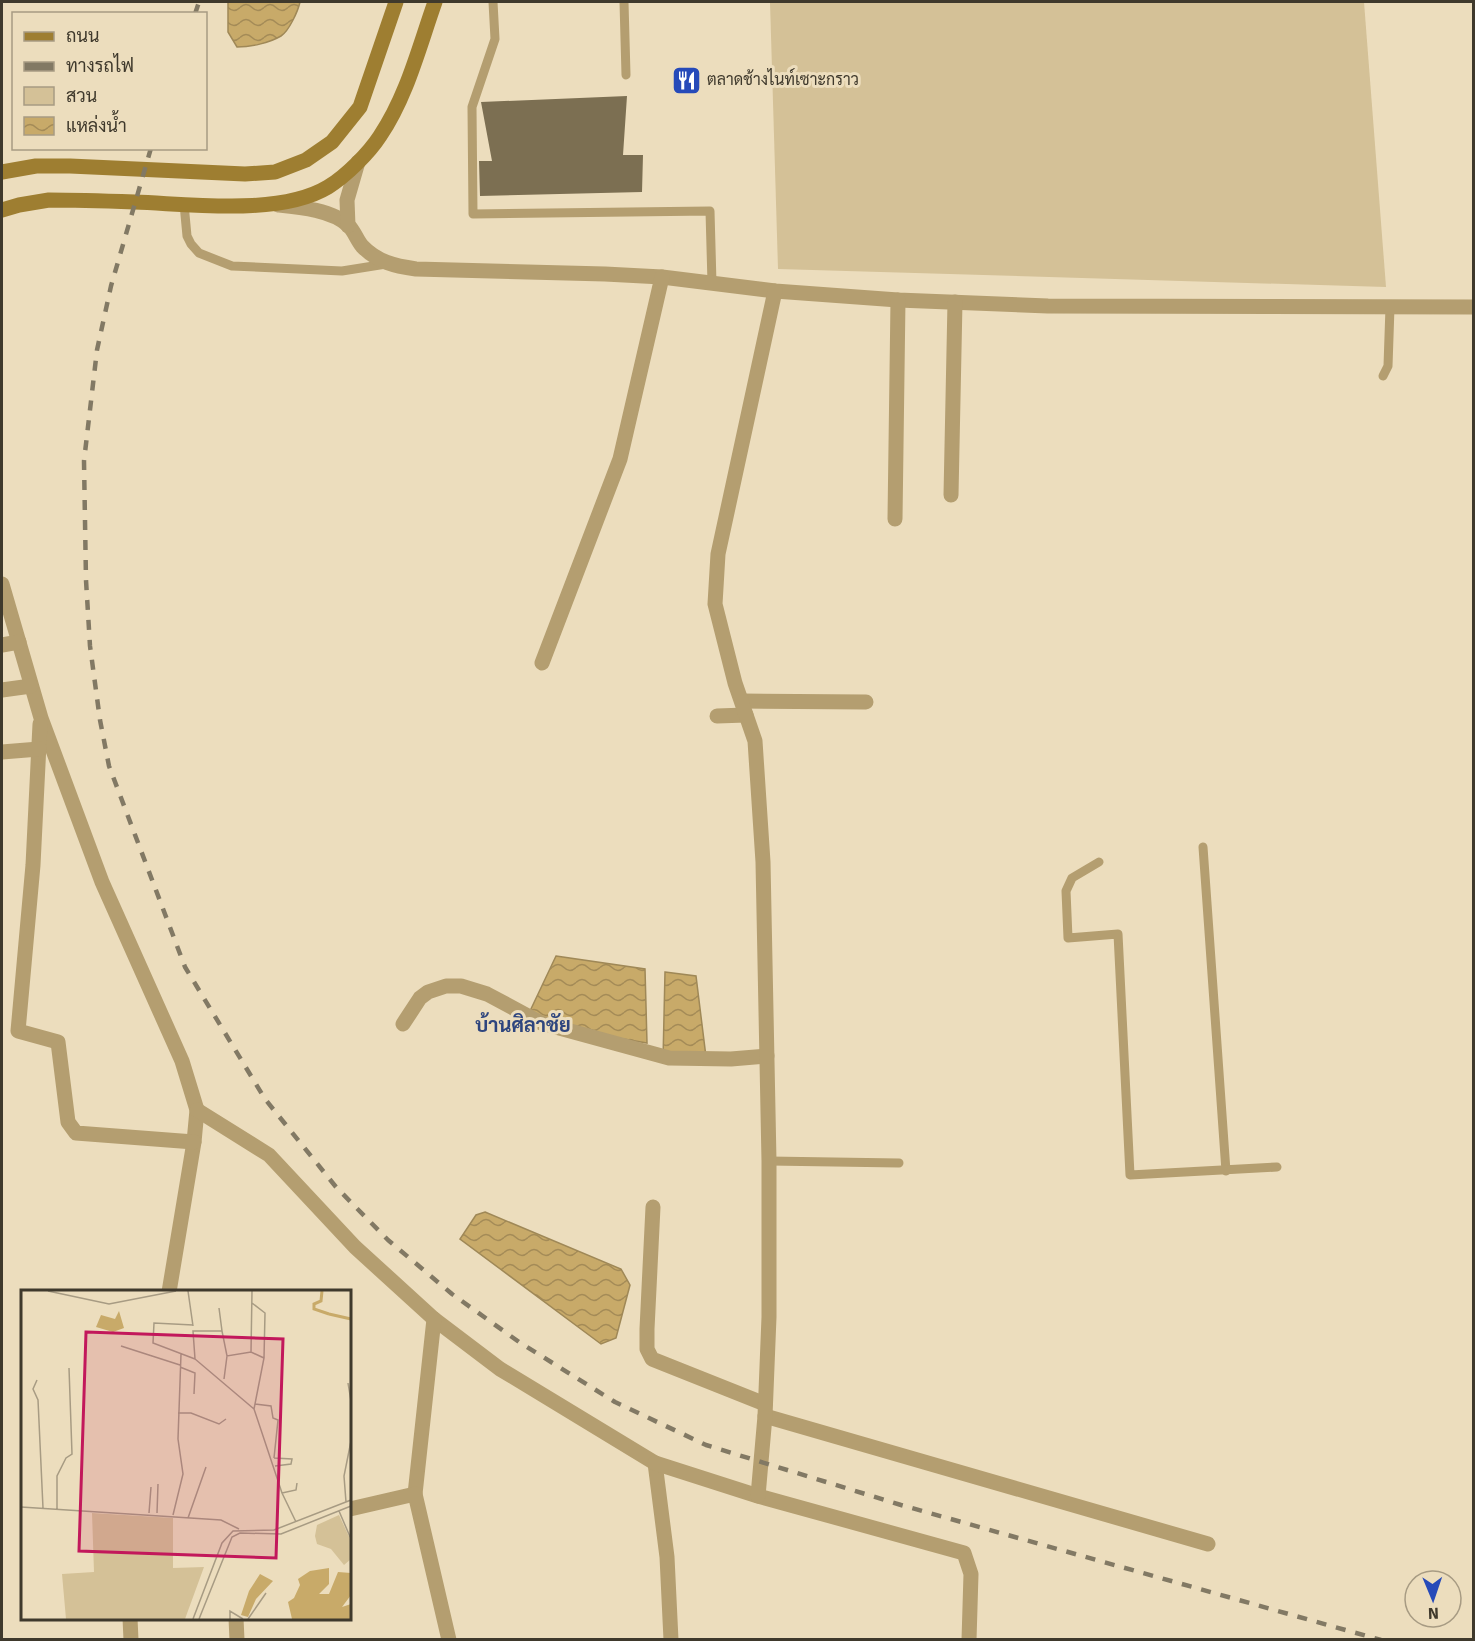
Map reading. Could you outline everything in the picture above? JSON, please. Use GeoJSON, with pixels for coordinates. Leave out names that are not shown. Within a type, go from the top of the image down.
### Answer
{"type":"FeatureCollection","features":[{"type":"Feature","properties":{"kind":"main road"},"geometry":{"type":"LineString","coordinates":[[2,172],[36,166],[70,166],[245,174],[275,172],[306,160],[332,142],[360,107],[396,2]]}},
{"type":"Feature","properties":{"kind":"main road"},"geometry":{"type":"LineString","coordinates":[[2,210],[49,200],[271,204],[298,198],[328,187],[358,162],[380,137],[402,96],[435,2]]}},
{"type":"Feature","properties":{"kind":"street"},"geometry":{"type":"LineString","coordinates":[[348,225],[348,200],[358,162]]}},
{"type":"Feature","properties":{"kind":"street"},"geometry":{"type":"LineString","coordinates":[[271,204],[312,209],[327,214],[348,225],[362,246],[386,264],[416,269],[524,270],[662,278],[775,291],[898,300],[1060,306],[1473,307]]}},
{"type":"Feature","properties":{"kind":"street"},"geometry":{"type":"LineString","coordinates":[[542,663],[620,459],[662,278]]}},
{"type":"Feature","properties":{"kind":"street"},"geometry":{"type":"LineString","coordinates":[[758,1496],[769,1317],[769,1161],[763,862],[755,741],[735,683],[715,604],[718,554],[775,291]]}},
{"type":"Feature","properties":{"kind":"street"},"geometry":{"type":"LineString","coordinates":[[895,519],[898,300]]}},
{"type":"Feature","properties":{"kind":"street"},"geometry":{"type":"LineString","coordinates":[[951,495],[955,302]]}},
{"type":"Feature","properties":{"kind":"street"},"geometry":{"type":"LineString","coordinates":[[2,584],[40,718],[102,882],[182,1061],[197,1110],[170,1290]]}},
{"type":"Feature","properties":{"kind":"street"},"geometry":{"type":"LineString","coordinates":[[2,645],[19,642]]}},
{"type":"Feature","properties":{"kind":"street"},"geometry":{"type":"LineString","coordinates":[[2,690],[31,686]]}},
{"type":"Feature","properties":{"kind":"street"},"geometry":{"type":"LineString","coordinates":[[717,716],[744,708],[866,702]]}},
{"type":"Feature","properties":{"kind":"street"},"geometry":{"type":"LineString","coordinates":[[40,718],[33,865],[18,1031],[58,1042],[68,1122],[76,1132],[194,1142]]}},
{"type":"Feature","properties":{"kind":"street"},"geometry":{"type":"LineString","coordinates":[[2,752],[39,749]]}},
{"type":"Feature","properties":{"kind":"street"},"geometry":{"type":"LineString","coordinates":[[403,1024],[420,998],[428,992],[446,986],[461,986],[487,994],[541,1023],[663,1057],[683,1059],[767,1056]]}},
{"type":"Feature","properties":{"kind":"street"},"geometry":{"type":"LineString","coordinates":[[197,1110],[269,1155],[355,1247],[434,1319],[500,1369],[655,1462],[758,1496],[964,1553],[971,1574],[969,1640]]}},
{"type":"Feature","properties":{"kind":"street"},"geometry":{"type":"LineString","coordinates":[[653,1207],[647,1329],[647,1349],[652,1359],[765,1410],[1208,1544]]}},
{"type":"Feature","properties":{"kind":"street"},"geometry":{"type":"LineString","coordinates":[[434,1319],[415,1494],[449,1640]]}},
{"type":"Feature","properties":{"kind":"street"},"geometry":{"type":"LineString","coordinates":[[655,1462],[667,1557],[671,1640]]}},
{"type":"Feature","properties":{"kind":"street"},"geometry":{"type":"LineString","coordinates":[[351,1509],[415,1494]]}},
{"type":"Feature","properties":{"kind":"street"},"geometry":{"type":"LineString","coordinates":[[130,1620],[131,1640]]}},
{"type":"Feature","properties":{"kind":"street"},"geometry":{"type":"LineString","coordinates":[[236,1620],[237,1640]]}},
{"type":"Feature","properties":{"kind":"lane"},"geometry":{"type":"LineString","coordinates":[[493,2],[495,39],[472,107],[473,214],[710,211],[712,283]]}},
{"type":"Feature","properties":{"kind":"lane"},"geometry":{"type":"LineString","coordinates":[[624,2],[626,75]]}},
{"type":"Feature","properties":{"kind":"lane"},"geometry":{"type":"LineString","coordinates":[[184,204],[187,236],[191,244],[199,253],[232,266],[342,271],[386,264]]}},
{"type":"Feature","properties":{"kind":"lane"},"geometry":{"type":"LineString","coordinates":[[1383,376],[1388,366],[1390,307]]}},
{"type":"Feature","properties":{"kind":"lane"},"geometry":{"type":"LineString","coordinates":[[1203,847],[1226,1171]]}},
{"type":"Feature","properties":{"kind":"lane"},"geometry":{"type":"LineString","coordinates":[[1099,862],[1072,878],[1066,891],[1068,938],[1118,934],[1130,1174],[1277,1167]]}},
{"type":"Feature","properties":{"kind":"lane"},"geometry":{"type":"LineString","coordinates":[[769,1161],[899,1163]]}},
{"type":"Feature","properties":{"kind":"green space"},"geometry":{"type":"Polygon","coordinates":[[[770,2],[1364,2],[1386,287],[778,269],[770,2]]]}},
{"type":"Feature","properties":{"kind":"water"},"geometry":{"type":"Polygon","coordinates":[[[228,2],[300,2],[293,20],[281,36],[260,44],[237,47],[228,32],[228,2]]]}},
{"type":"Feature","properties":{"kind":"water"},"geometry":{"type":"Polygon","coordinates":[[[556,956],[645,969],[647,1043],[547,1026],[530,1011],[556,956]]]}},
{"type":"Feature","properties":{"kind":"water"},"geometry":{"type":"Polygon","coordinates":[[[665,972],[696,976],[707,1065],[663,1060],[665,972]]]}},
{"type":"Feature","properties":{"kind":"water"},"geometry":{"type":"Polygon","coordinates":[[[485,1212],[621,1269],[630,1285],[616,1338],[601,1344],[460,1239],[476,1215],[485,1212]]]}},
{"type":"Feature","properties":{"kind":"building"},"geometry":{"type":"Polygon","coordinates":[[[627,96],[623,155],[643,155],[642,192],[480,196],[479,161],[492,161],[481,102],[627,96]]]}},
{"type":"Feature","properties":{"kind":"railway"},"geometry":{"type":"LineString","coordinates":[[196,12],[199,2]]}},
{"type":"Feature","properties":{"kind":"railway"},"geometry":{"type":"LineString","coordinates":[[150,150],[111,286],[97,350],[84,461],[86,580],[90,646],[100,720],[109,766],[185,967],[265,1099],[336,1187],[388,1240],[452,1294],[519,1342],[615,1402],[706,1445],[901,1505],[1381,1640]]}},
{"type":"Feature","properties":{"kind":"place","name":"ตลาดช้างไนท์เซาะกราว"},"geometry":{"type":"Point","coordinates":[686,80]}},
{"type":"Feature","properties":{"kind":"district","name":"บ้านศิลาชัย"},"geometry":{"type":"Point","coordinates":[523,1025]}}]}
